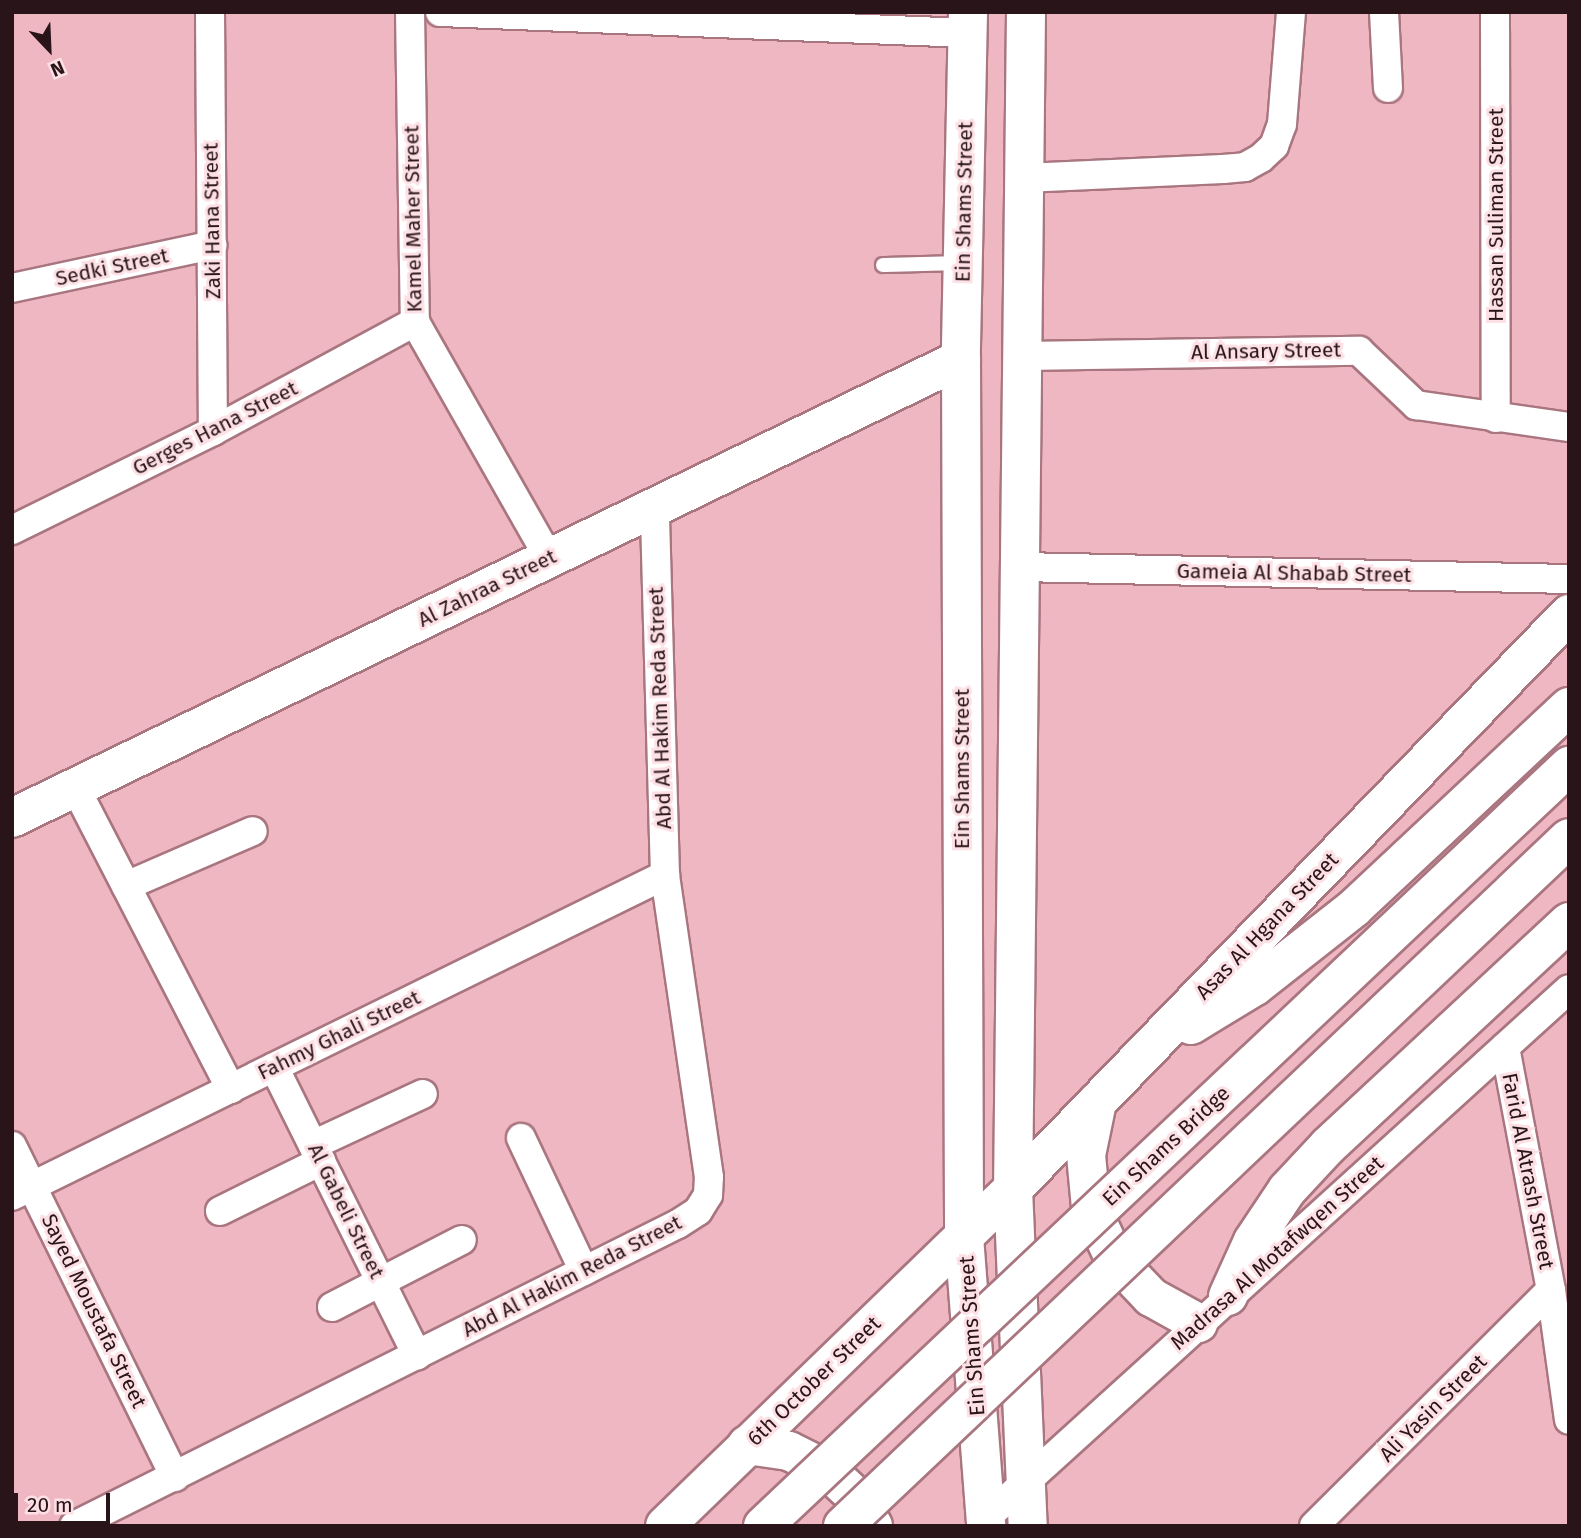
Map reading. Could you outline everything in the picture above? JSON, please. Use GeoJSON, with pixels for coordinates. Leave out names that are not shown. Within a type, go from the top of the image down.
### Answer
{"type":"FeatureCollection","features":[{"type":"Feature","properties":{"kind":"main road"},"geometry":{"type":"LineString","coordinates":[[1026,12],[1013,1189],[1028,1526]]}},
{"type":"Feature","properties":{"kind":"main road","name":"Ein Shams Street"},"geometry":{"type":"LineString","coordinates":[[968,23],[961,359],[964,1237],[983,1523]]}},
{"type":"Feature","properties":{"kind":"main road","name":"Al Zahraa Street"},"geometry":{"type":"LineString","coordinates":[[12,818],[961,359]]}},
{"type":"Feature","properties":{"kind":"main road","name":"Asas Al Hgana Street"},"geometry":{"type":"LineString","coordinates":[[964,1237],[1569,614]]}},
{"type":"Feature","properties":{"kind":"main road"},"geometry":{"type":"LineString","coordinates":[[1148,1050],[1255,986],[1306,948],[1445,825],[1569,707]]}},
{"type":"Feature","properties":{"kind":"main road","name":"Ein Shams Bridge"},"geometry":{"type":"LineString","coordinates":[[763,1526],[1569,766]]}},
{"type":"Feature","properties":{"kind":"main road"},"geometry":{"type":"LineString","coordinates":[[843,1526],[1569,838]]}},
{"type":"Feature","properties":{"kind":"main road"},"geometry":{"type":"LineString","coordinates":[[1228,1296],[1253,1241],[1287,1190],[1328,1146],[1569,922]]}},
{"type":"Feature","properties":{"kind":"main road"},"geometry":{"type":"LineString","coordinates":[[1097,1102],[1086,1155],[1091,1208],[1114,1258],[1132,1278],[1151,1297],[1198,1323]]}},
{"type":"Feature","properties":{"kind":"main road","name":"6th October Street"},"geometry":{"type":"LineString","coordinates":[[665,1526],[964,1237]]}},
{"type":"Feature","properties":{"kind":"main road"},"geometry":{"type":"LineString","coordinates":[[747,1445],[789,1451],[827,1469],[857,1498],[873,1526]]}},
{"type":"Feature","properties":{"kind":"street","name":"Zaki Hana Street"},"geometry":{"type":"LineString","coordinates":[[209,12],[213,431]]}},
{"type":"Feature","properties":{"kind":"street","name":"Kamel Maher Street"},"geometry":{"type":"LineString","coordinates":[[410,12],[415,322],[549,558]]}},
{"type":"Feature","properties":{"kind":"street"},"geometry":{"type":"LineString","coordinates":[[440,12],[968,23]]}},
{"type":"Feature","properties":{"kind":"street"},"geometry":{"type":"LineString","coordinates":[[1024,178],[1245,167],[1274,146],[1282,124],[1291,12]]}},
{"type":"Feature","properties":{"kind":"street"},"geometry":{"type":"LineString","coordinates":[[1384,12],[1388,88]]}},
{"type":"Feature","properties":{"kind":"street","name":"Hassan Suliman Street"},"geometry":{"type":"LineString","coordinates":[[1495,12],[1496,418]]}},
{"type":"Feature","properties":{"kind":"street","name":"Sedki Street"},"geometry":{"type":"LineString","coordinates":[[12,288],[212,245]]}},
{"type":"Feature","properties":{"kind":"street","name":"Gerges Hana Street"},"geometry":{"type":"LineString","coordinates":[[12,530],[213,431],[415,322]]}},
{"type":"Feature","properties":{"kind":"street","name":"Al Ansary Street"},"geometry":{"type":"LineString","coordinates":[[1022,356],[1359,351],[1416,405],[1569,427]]}},
{"type":"Feature","properties":{"kind":"street","name":"Abd Al Hakim Reda Street"},"geometry":{"type":"LineString","coordinates":[[74,1526],[678,1224],[698,1211],[708,1195],[709,1177],[665,875],[655,507]]}},
{"type":"Feature","properties":{"kind":"street","name":"Gameia Al Shabab Street"},"geometry":{"type":"LineString","coordinates":[[1020,567],[1569,579]]}},
{"type":"Feature","properties":{"kind":"street"},"geometry":{"type":"LineString","coordinates":[[75,787],[231,1089]]}},
{"type":"Feature","properties":{"kind":"street"},"geometry":{"type":"LineString","coordinates":[[126,886],[253,831]]}},
{"type":"Feature","properties":{"kind":"street","name":"Fahmy Ghali Street"},"geometry":{"type":"LineString","coordinates":[[22,1191],[665,875]]}},
{"type":"Feature","properties":{"kind":"street","name":"Madrasa Al Motafwqen Street"},"geometry":{"type":"LineString","coordinates":[[983,1523],[1198,1323],[1566,994]]}},
{"type":"Feature","properties":{"kind":"street","name":"Farid Al Atrash Street"},"geometry":{"type":"LineString","coordinates":[[1505,1047],[1551,1290],[1569,1420]]}},
{"type":"Feature","properties":{"kind":"street","name":"Al Gabeli Street"},"geometry":{"type":"LineString","coordinates":[[274,1067],[418,1355]]}},
{"type":"Feature","properties":{"kind":"street"},"geometry":{"type":"LineString","coordinates":[[220,1211],[423,1094]]}},
{"type":"Feature","properties":{"kind":"street"},"geometry":{"type":"LineString","coordinates":[[521,1138],[584,1271]]}},
{"type":"Feature","properties":{"kind":"street","name":"Sayed Moustafa Street"},"geometry":{"type":"LineString","coordinates":[[12,1146],[22,1191],[175,1477]]}},
{"type":"Feature","properties":{"kind":"street"},"geometry":{"type":"LineString","coordinates":[[332,1307],[380,1279],[463,1240]]}},
{"type":"Feature","properties":{"kind":"street","name":"Ali Yasin Street"},"geometry":{"type":"LineString","coordinates":[[1314,1526],[1551,1290]]}},
{"type":"Feature","properties":{"kind":"lane"},"geometry":{"type":"LineString","coordinates":[[883,265],[963,263]]}}]}
